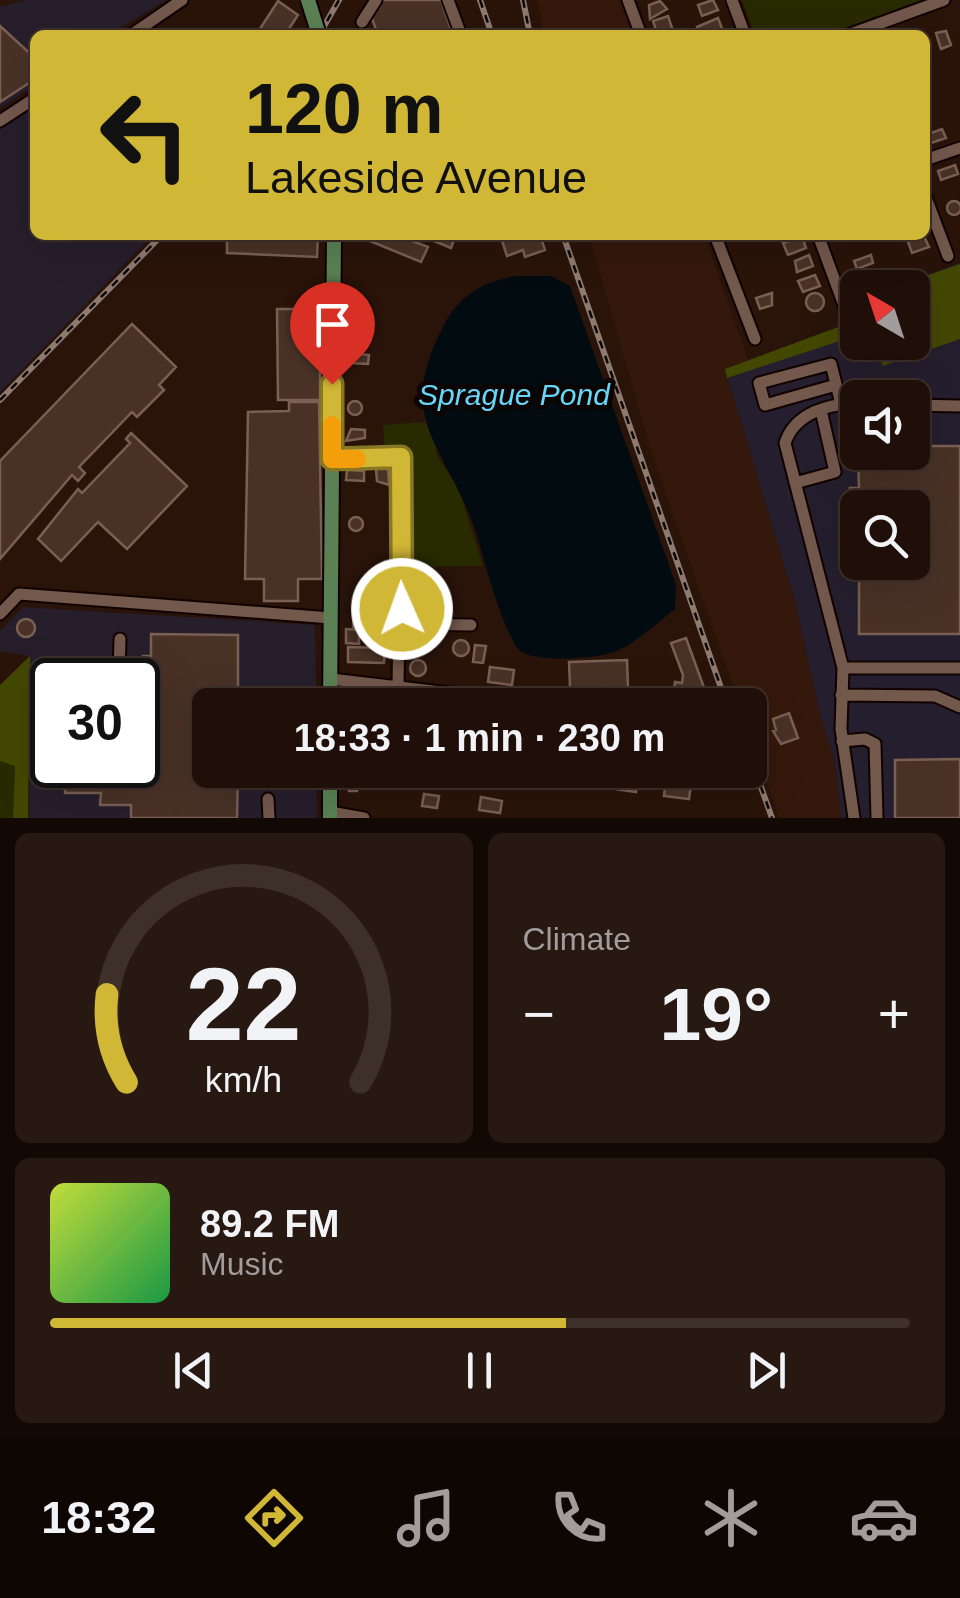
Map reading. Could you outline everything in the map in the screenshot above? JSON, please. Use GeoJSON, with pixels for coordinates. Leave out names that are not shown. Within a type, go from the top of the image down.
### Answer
{"type":"FeatureCollection","features":[{"type":"Feature","properties":{"kind":"main road"},"geometry":{"type":"LineString","coordinates":[[308,0],[317,30]]}},
{"type":"Feature","properties":{"kind":"main road"},"geometry":{"type":"LineString","coordinates":[[331,688],[334,240]]}},
{"type":"Feature","properties":{"kind":"main road"},"geometry":{"type":"LineString","coordinates":[[330,788],[330,815]]}},
{"type":"Feature","properties":{"kind":"street"},"geometry":{"type":"LineString","coordinates":[[138,30],[182,0]]}},
{"type":"Feature","properties":{"kind":"street"},"geometry":{"type":"LineString","coordinates":[[362,22],[376,0]]}},
{"type":"Feature","properties":{"kind":"street"},"geometry":{"type":"LineString","coordinates":[[448,0],[459,30]]}},
{"type":"Feature","properties":{"kind":"street"},"geometry":{"type":"LineString","coordinates":[[628,0],[639,30]]}},
{"type":"Feature","properties":{"kind":"street"},"geometry":{"type":"LineString","coordinates":[[732,0],[742,30]]}},
{"type":"Feature","properties":{"kind":"street"},"geometry":{"type":"LineString","coordinates":[[870,30],[944,0]]}},
{"type":"Feature","properties":{"kind":"street"},"geometry":{"type":"LineString","coordinates":[[0,120],[30,101]]}},
{"type":"Feature","properties":{"kind":"street"},"geometry":{"type":"LineString","coordinates":[[930,158],[960,148]]}},
{"type":"Feature","properties":{"kind":"street"},"geometry":{"type":"LineString","coordinates":[[930,208],[948,256]]}},
{"type":"Feature","properties":{"kind":"street"},"geometry":{"type":"LineString","coordinates":[[718,240],[755,339]]}},
{"type":"Feature","properties":{"kind":"street"},"geometry":{"type":"LineString","coordinates":[[820,240],[840,294]]}},
{"type":"Feature","properties":{"kind":"street"},"geometry":{"type":"LineString","coordinates":[[836,385],[766,405],[759,383],[831,364],[840,400]]}},
{"type":"Feature","properties":{"kind":"street"},"geometry":{"type":"LineString","coordinates":[[840,404],[801,418],[786,437],[842,668],[842,741],[854,818]]}},
{"type":"Feature","properties":{"kind":"street"},"geometry":{"type":"LineString","coordinates":[[930,405],[960,406]]}},
{"type":"Feature","properties":{"kind":"street"},"geometry":{"type":"LineString","coordinates":[[795,484],[835,472],[822,410]]}},
{"type":"Feature","properties":{"kind":"street"},"geometry":{"type":"LineString","coordinates":[[331,679],[398,688],[402,624],[401,457],[332,459]]}},
{"type":"Feature","properties":{"kind":"street"},"geometry":{"type":"LineString","coordinates":[[0,614],[19,594],[331,618]]}},
{"type":"Feature","properties":{"kind":"street"},"geometry":{"type":"LineString","coordinates":[[402,624],[471,625]]}},
{"type":"Feature","properties":{"kind":"street"},"geometry":{"type":"LineString","coordinates":[[119,658],[120,638]]}},
{"type":"Feature","properties":{"kind":"street"},"geometry":{"type":"LineString","coordinates":[[842,668],[960,668]]}},
{"type":"Feature","properties":{"kind":"street"},"geometry":{"type":"LineString","coordinates":[[840,695],[935,696],[960,707]]}},
{"type":"Feature","properties":{"kind":"street"},"geometry":{"type":"LineString","coordinates":[[842,741],[876,744],[877,818]]}},
{"type":"Feature","properties":{"kind":"street"},"geometry":{"type":"LineString","coordinates":[[268,800],[269,818]]}},
{"type":"Feature","properties":{"kind":"street"},"geometry":{"type":"LineString","coordinates":[[330,815],[364,818]]}},
{"type":"Feature","properties":{"kind":"shaded area"},"geometry":{"type":"Polygon","coordinates":[[[26,0],[166,0],[116,30],[30,30],[30,88],[0,108],[0,7],[26,0]]]}},
{"type":"Feature","properties":{"kind":"shaded area"},"geometry":{"type":"Polygon","coordinates":[[[537,0],[621,0],[632,30],[543,30],[537,0]]]}},
{"type":"Feature","properties":{"kind":"shaded area"},"geometry":{"type":"Polygon","coordinates":[[[30,109],[30,240],[148,240],[0,392],[0,129],[30,109]]]}},
{"type":"Feature","properties":{"kind":"shaded area"},"geometry":{"type":"Polygon","coordinates":[[[590,240],[706,240],[748,360],[725,369],[795,602],[821,719],[834,758],[841,818],[779,818],[767,783],[767,688],[734,688],[654,460],[590,240]]]}},
{"type":"Feature","properties":{"kind":"shaded area"},"geometry":{"type":"Polygon","coordinates":[[[960,263],[960,818],[841,818],[834,758],[821,719],[795,602],[725,369],[840,326],[840,360],[930,360],[930,274],[960,263]]]}},
{"type":"Feature","properties":{"kind":"shaded area"},"geometry":{"type":"Polygon","coordinates":[[[960,264],[960,339],[930,350],[930,274],[960,264]]]}},
{"type":"Feature","properties":{"kind":"shaded area"},"geometry":{"type":"Polygon","coordinates":[[[840,326],[840,341],[727,378],[725,369],[840,326]]]}},
{"type":"Feature","properties":{"kind":"shaded area"},"geometry":{"type":"Polygon","coordinates":[[[23,607],[315,625],[316,688],[192,688],[192,788],[316,788],[317,818],[29,818],[30,656],[0,651],[0,631],[23,607]]]}},
{"type":"Feature","properties":{"kind":"shaded area"},"geometry":{"type":"Polygon","coordinates":[[[30,656],[28,818],[13,818],[15,766],[0,761],[0,685],[30,656]]]}},
{"type":"Feature","properties":{"kind":"green space"},"geometry":{"type":"Polygon","coordinates":[[[742,0],[921,0],[839,30],[753,30],[742,0]]]}},
{"type":"Feature","properties":{"kind":"green space"},"geometry":{"type":"Polygon","coordinates":[[[425,422],[435,438],[437,456],[459,489],[483,566],[406,567],[405,454],[385,454],[383,425],[425,422]]]}},
{"type":"Feature","properties":{"kind":"green space"},"geometry":{"type":"Polygon","coordinates":[[[0,761],[15,765],[13,818],[0,818],[0,761]]]}},
{"type":"Feature","properties":{"kind":"water","name":"Sprague Pond"},"geometry":{"type":"Polygon","coordinates":[[[517,276],[551,276],[570,286],[676,585],[675,609],[632,642],[608,654],[550,658],[518,649],[499,607],[474,527],[429,430],[423,385],[444,325],[474,291],[517,276]]]}},
{"type":"Feature","properties":{"kind":"building"},"geometry":{"type":"Polygon","coordinates":[[[382,0],[441,0],[451,30],[376,30],[371,16],[382,0]]]}},
{"type":"Feature","properties":{"kind":"building"},"geometry":{"type":"Polygon","coordinates":[[[713,0],[718,10],[702,16],[698,5],[713,0]]]}},
{"type":"Feature","properties":{"kind":"building"},"geometry":{"type":"Polygon","coordinates":[[[278,1],[298,15],[288,30],[259,30],[278,1]]]}},
{"type":"Feature","properties":{"kind":"building"},"geometry":{"type":"Polygon","coordinates":[[[660,1],[667,9],[650,19],[649,5],[660,1]]]}},
{"type":"Feature","properties":{"kind":"building"},"geometry":{"type":"Polygon","coordinates":[[[668,16],[672,28],[656,30],[653,21],[668,16]]]}},
{"type":"Feature","properties":{"kind":"building"},"geometry":{"type":"Polygon","coordinates":[[[718,18],[723,30],[698,30],[697,27],[718,18]]]}},
{"type":"Feature","properties":{"kind":"building"},"geometry":{"type":"Polygon","coordinates":[[[0,26],[30,53],[30,82],[0,102],[0,26]]]}},
{"type":"Feature","properties":{"kind":"building"},"geometry":{"type":"Polygon","coordinates":[[[946,31],[951,45],[941,49],[936,33],[946,31]]]}},
{"type":"Feature","properties":{"kind":"building"},"geometry":{"type":"Polygon","coordinates":[[[942,129],[946,138],[930,143],[930,133],[942,129]]]}},
{"type":"Feature","properties":{"kind":"building"},"geometry":{"type":"Polygon","coordinates":[[[955,165],[958,174],[941,180],[938,171],[955,165]]]}},
{"type":"Feature","properties":{"kind":"building"},"geometry":{"type":"Polygon","coordinates":[[[954,201],[961,208],[954,215],[947,208],[954,201]]]}},
{"type":"Feature","properties":{"kind":"building"},"geometry":{"type":"Polygon","coordinates":[[[227,240],[318,240],[317,257],[227,253],[227,240]]]}},
{"type":"Feature","properties":{"kind":"building"},"geometry":{"type":"Polygon","coordinates":[[[410,240],[428,247],[421,262],[370,241],[410,240]]]}},
{"type":"Feature","properties":{"kind":"building"},"geometry":{"type":"Polygon","coordinates":[[[432,240],[454,240],[451,248],[432,240]]]}},
{"type":"Feature","properties":{"kind":"building"},"geometry":{"type":"Polygon","coordinates":[[[502,240],[542,240],[545,250],[525,257],[523,250],[507,256],[502,240]]]}},
{"type":"Feature","properties":{"kind":"building"},"geometry":{"type":"Polygon","coordinates":[[[803,240],[806,248],[788,255],[783,243],[803,240]]]}},
{"type":"Feature","properties":{"kind":"building"},"geometry":{"type":"Polygon","coordinates":[[[926,240],[929,247],[912,253],[908,242],[926,240]]]}},
{"type":"Feature","properties":{"kind":"building"},"geometry":{"type":"Polygon","coordinates":[[[809,255],[813,266],[797,272],[795,261],[809,255]]]}},
{"type":"Feature","properties":{"kind":"building"},"geometry":{"type":"Polygon","coordinates":[[[871,255],[873,263],[857,269],[854,261],[871,255]]]}},
{"type":"Feature","properties":{"kind":"building"},"geometry":{"type":"Polygon","coordinates":[[[815,275],[820,286],[803,292],[798,281],[815,275]]]}},
{"type":"Feature","properties":{"kind":"building"},"geometry":{"type":"Polygon","coordinates":[[[772,293],[772,305],[760,309],[756,298],[772,293]]]}},
{"type":"Feature","properties":{"kind":"building"},"geometry":{"type":"Polygon","coordinates":[[[815,293],[824,302],[815,311],[806,302],[815,293]]]}},
{"type":"Feature","properties":{"kind":"building"},"geometry":{"type":"Polygon","coordinates":[[[277,309],[320,309],[320,400],[278,400],[277,309]]]}},
{"type":"Feature","properties":{"kind":"building"},"geometry":{"type":"Polygon","coordinates":[[[132,324],[176,367],[159,385],[164,390],[137,417],[132,412],[79,467],[85,473],[78,481],[72,475],[0,559],[0,461],[132,324]]]}},
{"type":"Feature","properties":{"kind":"building"},"geometry":{"type":"Polygon","coordinates":[[[352,353],[369,355],[368,364],[351,363],[352,353]]]}},
{"type":"Feature","properties":{"kind":"building"},"geometry":{"type":"Polygon","coordinates":[[[355,401],[362,408],[355,415],[348,408],[355,401]]]}},
{"type":"Feature","properties":{"kind":"building"},"geometry":{"type":"Polygon","coordinates":[[[289,402],[319,402],[322,579],[298,579],[298,601],[264,601],[264,579],[245,579],[248,412],[289,411],[289,402]]]}},
{"type":"Feature","properties":{"kind":"building"},"geometry":{"type":"Polygon","coordinates":[[[351,429],[365,430],[365,438],[346,441],[351,429]]]}},
{"type":"Feature","properties":{"kind":"building"},"geometry":{"type":"Polygon","coordinates":[[[131,433],[187,486],[127,549],[98,522],[61,561],[38,539],[78,489],[82,493],[130,443],[126,439],[131,433]]]}},
{"type":"Feature","properties":{"kind":"building"},"geometry":{"type":"Polygon","coordinates":[[[930,446],[960,446],[960,634],[859,634],[859,580],[930,580],[930,490],[850,490],[859,488],[858,470],[930,470],[930,446]]]}},
{"type":"Feature","properties":{"kind":"building"},"geometry":{"type":"Polygon","coordinates":[[[376,469],[388,469],[389,485],[377,481],[376,469]]]}},
{"type":"Feature","properties":{"kind":"building"},"geometry":{"type":"Polygon","coordinates":[[[347,470],[364,471],[364,481],[346,480],[347,470]]]}},
{"type":"Feature","properties":{"kind":"building"},"geometry":{"type":"Polygon","coordinates":[[[356,517],[363,524],[356,531],[349,524],[356,517]]]}},
{"type":"Feature","properties":{"kind":"building"},"geometry":{"type":"Polygon","coordinates":[[[431,573],[432,579],[420,580],[421,590],[413,591],[411,575],[431,573]]]}},
{"type":"Feature","properties":{"kind":"building"},"geometry":{"type":"Polygon","coordinates":[[[354,607],[384,608],[384,628],[353,627],[354,607]]]}},
{"type":"Feature","properties":{"kind":"building"},"geometry":{"type":"Polygon","coordinates":[[[26,619],[35,628],[26,637],[17,628],[26,619]]]}},
{"type":"Feature","properties":{"kind":"building"},"geometry":{"type":"Polygon","coordinates":[[[346,629],[359,630],[359,644],[346,643],[346,629]]]}},
{"type":"Feature","properties":{"kind":"building"},"geometry":{"type":"Polygon","coordinates":[[[412,629],[429,629],[429,640],[412,640],[412,629]]]}},
{"type":"Feature","properties":{"kind":"building"},"geometry":{"type":"Polygon","coordinates":[[[370,631],[388,631],[387,647],[369,646],[370,631]]]}},
{"type":"Feature","properties":{"kind":"building"},"geometry":{"type":"Polygon","coordinates":[[[151,634],[238,635],[238,688],[192,688],[192,788],[238,788],[237,818],[131,818],[131,805],[100,805],[101,793],[65,793],[65,788],[160,788],[160,658],[143,658],[151,656],[151,634]]]}},
{"type":"Feature","properties":{"kind":"building"},"geometry":{"type":"Polygon","coordinates":[[[686,638],[704,688],[674,688],[675,682],[682,683],[683,675],[671,643],[686,638]]]}},
{"type":"Feature","properties":{"kind":"building"},"geometry":{"type":"Polygon","coordinates":[[[461,640],[469,648],[461,656],[453,648],[461,640]]]}},
{"type":"Feature","properties":{"kind":"building"},"geometry":{"type":"Polygon","coordinates":[[[475,645],[486,646],[483,663],[473,662],[475,645]]]}},
{"type":"Feature","properties":{"kind":"building"},"geometry":{"type":"Polygon","coordinates":[[[348,647],[385,648],[384,663],[348,662],[348,647]]]}},
{"type":"Feature","properties":{"kind":"building"},"geometry":{"type":"Polygon","coordinates":[[[418,660],[426,668],[418,676],[410,668],[418,660]]]}},
{"type":"Feature","properties":{"kind":"building"},"geometry":{"type":"Polygon","coordinates":[[[627,660],[628,688],[570,687],[569,662],[627,660]]]}},
{"type":"Feature","properties":{"kind":"building"},"geometry":{"type":"Polygon","coordinates":[[[490,667],[514,670],[512,685],[488,682],[490,667]]]}},
{"type":"Feature","properties":{"kind":"building"},"geometry":{"type":"Polygon","coordinates":[[[789,713],[798,738],[781,744],[773,731],[773,719],[789,713]]]}},
{"type":"Feature","properties":{"kind":"building"},"geometry":{"type":"Polygon","coordinates":[[[960,759],[960,818],[895,818],[895,760],[960,759]]]}},
{"type":"Feature","properties":{"kind":"building"},"geometry":{"type":"Polygon","coordinates":[[[665,788],[691,788],[689,799],[664,796],[665,788]]]}},
{"type":"Feature","properties":{"kind":"building"},"geometry":{"type":"Polygon","coordinates":[[[424,794],[439,796],[437,808],[422,806],[424,794]]]}},
{"type":"Feature","properties":{"kind":"building"},"geometry":{"type":"Polygon","coordinates":[[[481,797],[502,801],[500,813],[479,810],[481,797]]]}},
{"type":"Feature","properties":{"kind":"railway"},"geometry":{"type":"LineString","coordinates":[[322,30],[339,0]]}},
{"type":"Feature","properties":{"kind":"railway"},"geometry":{"type":"LineString","coordinates":[[480,0],[490,30]]}},
{"type":"Feature","properties":{"kind":"railway"},"geometry":{"type":"LineString","coordinates":[[523,0],[529,30]]}},
{"type":"Feature","properties":{"kind":"railway"},"geometry":{"type":"LineString","coordinates":[[0,400],[157,240]]}},
{"type":"Feature","properties":{"kind":"railway"},"geometry":{"type":"LineString","coordinates":[[565,240],[721,688]]}},
{"type":"Feature","properties":{"kind":"railway"},"geometry":{"type":"LineString","coordinates":[[761,788],[772,818]]}},
{"type":"Feature","properties":{"kind":"slow traffic"},"geometry":{"type":"LineString","coordinates":[[332,425],[332,459],[357,459]]}},
{"type":"Feature","properties":{"kind":"route"},"geometry":{"type":"LineString","coordinates":[[332,384],[332,459],[401,457],[402,609]]}}]}
